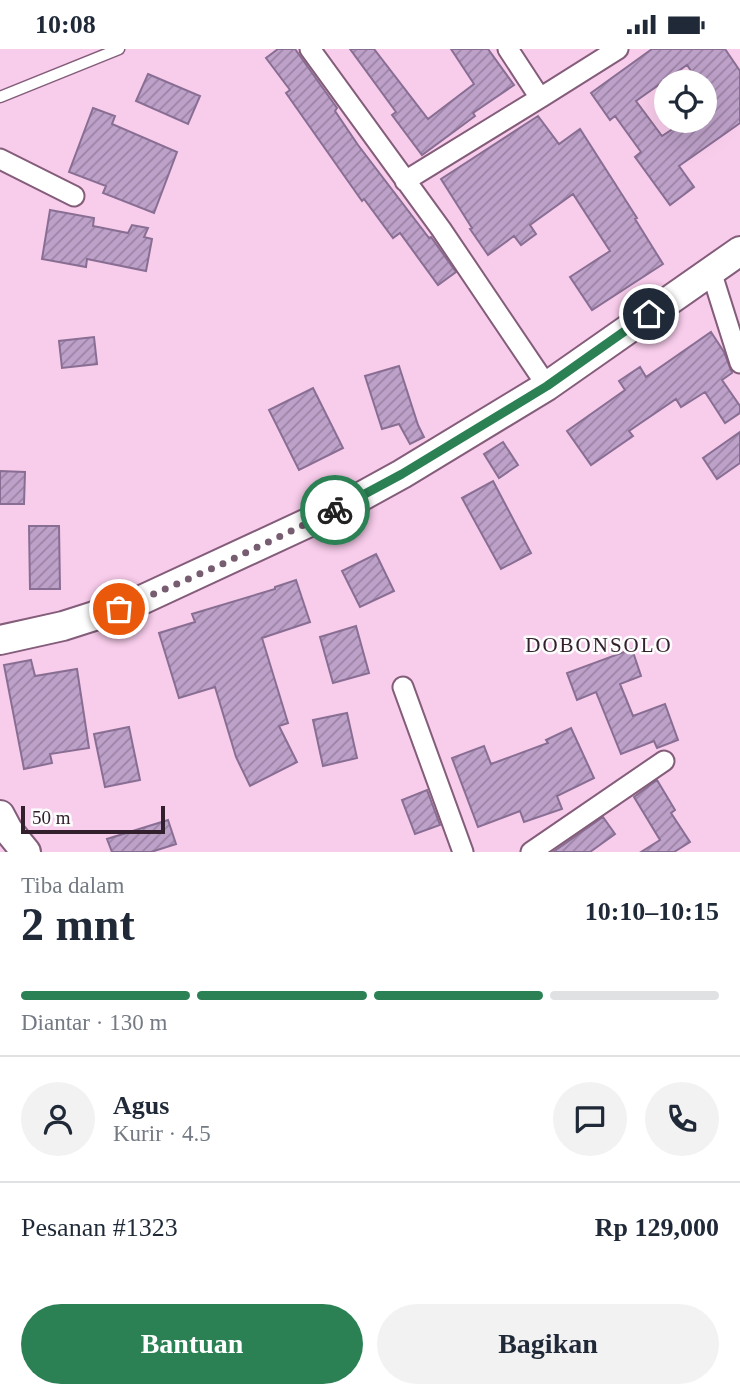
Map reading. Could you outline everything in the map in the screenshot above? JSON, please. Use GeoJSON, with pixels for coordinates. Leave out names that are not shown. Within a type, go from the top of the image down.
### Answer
{"type":"FeatureCollection","features":[{"type":"Feature","properties":{"kind":"street"},"geometry":{"type":"LineString","coordinates":[[310,49],[460,255],[547,386]]}},
{"type":"Feature","properties":{"kind":"street"},"geometry":{"type":"LineString","coordinates":[[508,49],[540,98]]}},
{"type":"Feature","properties":{"kind":"street"},"geometry":{"type":"LineString","coordinates":[[405,181],[618,49]]}},
{"type":"Feature","properties":{"kind":"street"},"geometry":{"type":"LineString","coordinates":[[0,159],[74,196]]}},
{"type":"Feature","properties":{"kind":"street"},"geometry":{"type":"LineString","coordinates":[[0,640],[103,614],[218,566],[342,507],[547,386],[740,251]]}},
{"type":"Feature","properties":{"kind":"street"},"geometry":{"type":"LineString","coordinates":[[711,271],[740,363]]}},
{"type":"Feature","properties":{"kind":"street"},"geometry":{"type":"LineString","coordinates":[[403,687],[463,852]]}},
{"type":"Feature","properties":{"kind":"street"},"geometry":{"type":"LineString","coordinates":[[531,852],[664,761]]}},
{"type":"Feature","properties":{"kind":"street"},"geometry":{"type":"LineString","coordinates":[[0,815],[26,852]]}},
{"type":"Feature","properties":{"kind":"lane"},"geometry":{"type":"LineString","coordinates":[[0,97],[119,49]]}},
{"type":"Feature","properties":{"kind":"building"},"geometry":{"type":"Polygon","coordinates":[[[278,49],[295,49],[337,108],[335,111],[358,145],[456,272],[438,285],[400,233],[393,238],[364,199],[362,201],[286,93],[290,90],[266,58],[278,49]]]}},
{"type":"Feature","properties":{"kind":"building"},"geometry":{"type":"Polygon","coordinates":[[[350,49],[374,49],[428,119],[474,84],[451,49],[488,49],[514,85],[473,113],[475,116],[422,155],[392,115],[396,112],[350,49]]]}},
{"type":"Feature","properties":{"kind":"building"},"geometry":{"type":"Polygon","coordinates":[[[652,49],[725,49],[740,71],[740,123],[679,166],[694,187],[670,205],[635,157],[641,152],[615,116],[610,120],[591,93],[652,49]]]}},
{"type":"Feature","properties":{"kind":"building"},"geometry":{"type":"Polygon","coordinates":[[[148,74],[200,96],[188,124],[136,101],[148,74]]]}},
{"type":"Feature","properties":{"kind":"building"},"geometry":{"type":"Polygon","coordinates":[[[93,108],[115,116],[112,124],[177,152],[154,213],[103,193],[106,186],[69,172],[93,108]]]}},
{"type":"Feature","properties":{"kind":"building"},"geometry":{"type":"Polygon","coordinates":[[[538,116],[559,144],[580,129],[663,264],[592,310],[570,277],[610,251],[573,194],[530,225],[536,234],[521,245],[514,236],[488,255],[441,179],[538,116]]]}},
{"type":"Feature","properties":{"kind":"building"},"geometry":{"type":"Polygon","coordinates":[[[50,210],[94,218],[93,226],[128,233],[132,225],[148,228],[144,237],[152,239],[146,271],[87,259],[86,267],[42,259],[50,210]]]}},
{"type":"Feature","properties":{"kind":"building"},"geometry":{"type":"Polygon","coordinates":[[[711,332],[724,352],[732,373],[722,380],[740,406],[740,413],[725,423],[705,392],[681,407],[676,399],[629,431],[633,436],[591,465],[567,431],[625,390],[619,381],[640,367],[646,377],[711,332]]]}},
{"type":"Feature","properties":{"kind":"building"},"geometry":{"type":"Polygon","coordinates":[[[94,337],[97,364],[62,368],[59,341],[94,337]]]}},
{"type":"Feature","properties":{"kind":"building"},"geometry":{"type":"Polygon","coordinates":[[[399,366],[424,437],[410,444],[399,424],[382,429],[365,376],[399,366]]]}},
{"type":"Feature","properties":{"kind":"building"},"geometry":{"type":"Polygon","coordinates":[[[313,388],[343,448],[299,470],[269,410],[313,388]]]}},
{"type":"Feature","properties":{"kind":"building"},"geometry":{"type":"Polygon","coordinates":[[[740,432],[740,463],[717,479],[703,458],[740,432]]]}},
{"type":"Feature","properties":{"kind":"building"},"geometry":{"type":"Polygon","coordinates":[[[503,442],[518,465],[499,478],[484,454],[503,442]]]}},
{"type":"Feature","properties":{"kind":"building"},"geometry":{"type":"Polygon","coordinates":[[[0,471],[25,472],[24,504],[0,504],[0,471]]]}},
{"type":"Feature","properties":{"kind":"building"},"geometry":{"type":"Polygon","coordinates":[[[493,481],[531,553],[501,569],[462,498],[493,481]]]}},
{"type":"Feature","properties":{"kind":"building"},"geometry":{"type":"Polygon","coordinates":[[[29,526],[59,526],[60,589],[30,589],[29,526]]]}},
{"type":"Feature","properties":{"kind":"building"},"geometry":{"type":"Polygon","coordinates":[[[376,554],[394,591],[360,607],[342,571],[376,554]]]}},
{"type":"Feature","properties":{"kind":"building"},"geometry":{"type":"Polygon","coordinates":[[[296,580],[310,622],[262,638],[288,723],[279,726],[297,762],[250,786],[236,757],[215,687],[179,698],[159,633],[195,622],[192,614],[296,580]]]}},
{"type":"Feature","properties":{"kind":"building"},"geometry":{"type":"Polygon","coordinates":[[[356,626],[369,673],[333,683],[320,637],[356,626]]]}},
{"type":"Feature","properties":{"kind":"building"},"geometry":{"type":"Polygon","coordinates":[[[632,649],[641,676],[620,684],[633,716],[665,704],[678,740],[657,748],[654,741],[621,754],[596,692],[577,700],[567,673],[632,649]]]}},
{"type":"Feature","properties":{"kind":"building"},"geometry":{"type":"Polygon","coordinates":[[[31,660],[35,676],[77,669],[89,748],[50,754],[52,763],[24,769],[4,665],[31,660]]]}},
{"type":"Feature","properties":{"kind":"building"},"geometry":{"type":"Polygon","coordinates":[[[347,713],[357,758],[323,766],[313,720],[347,713]]]}},
{"type":"Feature","properties":{"kind":"building"},"geometry":{"type":"Polygon","coordinates":[[[129,727],[140,780],[105,787],[94,734],[129,727]]]}},
{"type":"Feature","properties":{"kind":"building"},"geometry":{"type":"Polygon","coordinates":[[[571,728],[594,778],[557,796],[562,809],[524,822],[520,811],[478,827],[452,758],[484,746],[491,764],[548,743],[546,740],[571,728]]]}},
{"type":"Feature","properties":{"kind":"building"},"geometry":{"type":"Polygon","coordinates":[[[657,780],[675,810],[671,813],[690,842],[674,852],[641,852],[660,840],[634,797],[657,780]]]}},
{"type":"Feature","properties":{"kind":"building"},"geometry":{"type":"Polygon","coordinates":[[[427,790],[440,825],[415,834],[402,800],[427,790]]]}},
{"type":"Feature","properties":{"kind":"building"},"geometry":{"type":"Polygon","coordinates":[[[603,817],[615,834],[590,852],[553,852],[603,817]]]}},
{"type":"Feature","properties":{"kind":"building"},"geometry":{"type":"Polygon","coordinates":[[[168,820],[176,844],[151,852],[112,852],[107,839],[168,820]]]}},
{"type":"Feature","properties":{"kind":"way so far"},"geometry":{"type":"LineString","coordinates":[[119,609],[218,566],[335,510]]}},
{"type":"Feature","properties":{"kind":"district","name":"DOBONSOLO"},"geometry":{"type":"Point","coordinates":[599,645]}},
{"type":"Feature","properties":{"kind":"route"},"geometry":{"type":"LineString","coordinates":[[335,510],[402,474],[547,386],[649,314]]}}]}
